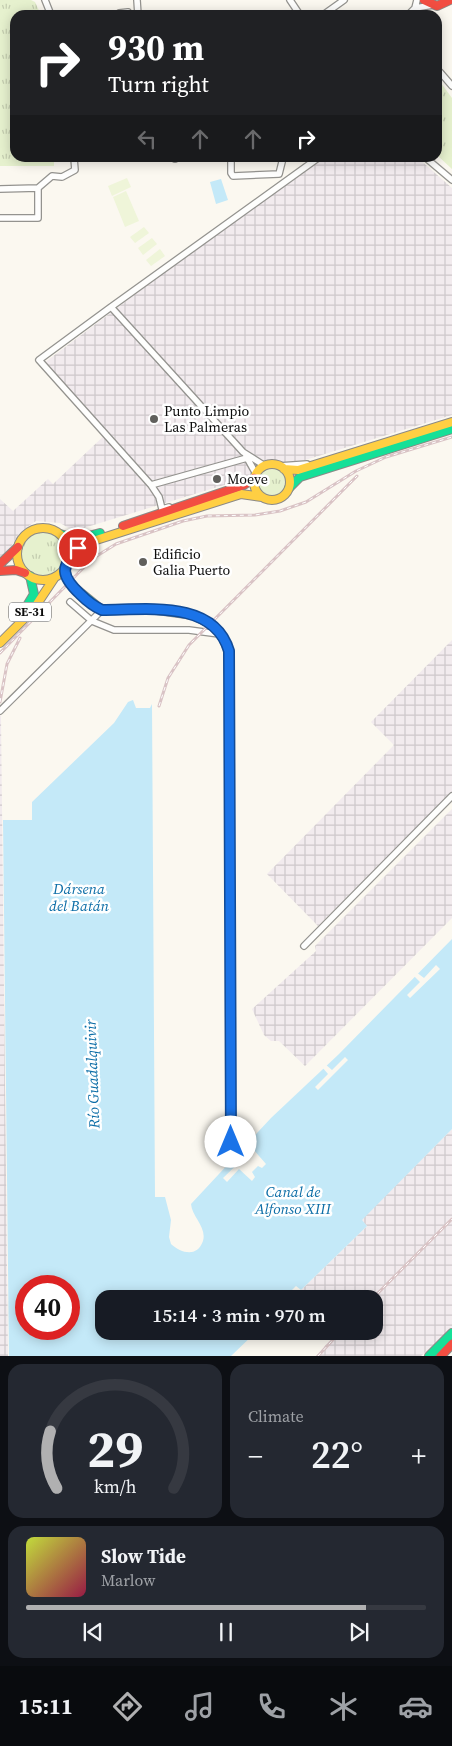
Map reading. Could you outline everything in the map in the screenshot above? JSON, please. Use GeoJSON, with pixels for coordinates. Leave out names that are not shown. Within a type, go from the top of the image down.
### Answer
{"type":"FeatureCollection","features":[{"type":"Feature","properties":{"kind":"main road"},"geometry":{"type":"LineString","coordinates":[[424,0],[433,5],[449,1],[452,11]]}},
{"type":"Feature","properties":{"kind":"main road"},"geometry":{"type":"LineString","coordinates":[[0,564],[18,547],[26,534],[35,529],[46,528],[77,539],[244,485],[265,466],[298,470],[452,422]]}},
{"type":"Feature","properties":{"kind":"main road"},"geometry":{"type":"LineString","coordinates":[[0,571],[16,570],[43,580],[55,577],[64,569],[69,558],[78,548],[93,540],[241,494],[272,500],[278,499],[300,477],[452,429]]}},
{"type":"Feature","properties":{"kind":"main road"},"geometry":{"type":"LineString","coordinates":[[282,467],[289,478],[289,488]]}},
{"type":"Feature","properties":{"kind":"main road"},"geometry":{"type":"LineString","coordinates":[[255,476],[255,487],[262,497]]}},
{"type":"Feature","properties":{"kind":"main road"},"geometry":{"type":"LineString","coordinates":[[60,534],[68,547],[69,558]]}},
{"type":"Feature","properties":{"kind":"main road"},"geometry":{"type":"LineString","coordinates":[[18,547],[18,559],[27,575]]}},
{"type":"Feature","properties":{"kind":"main road"},"geometry":{"type":"LineString","coordinates":[[64,569],[69,583],[91,604],[102,610],[187,612],[210,623],[227,644],[230,659],[231,1142]]}},
{"type":"Feature","properties":{"kind":"main road","name":"SE-31"},"geometry":{"type":"LineString","coordinates":[[0,634],[28,607],[32,600],[34,587],[27,575]]}},
{"type":"Feature","properties":{"kind":"main road","name":"SE-31"},"geometry":{"type":"LineString","coordinates":[[0,643],[33,610],[55,577]]}},
{"type":"Feature","properties":{"kind":"main road"},"geometry":{"type":"LineString","coordinates":[[441,1353],[452,1334]]}},
{"type":"Feature","properties":{"kind":"main road"},"geometry":{"type":"LineString","coordinates":[[428,1356],[441,1353],[452,1344]]}},
{"type":"Feature","properties":{"kind":"street"},"geometry":{"type":"LineString","coordinates":[[331,10],[344,0]]}},
{"type":"Feature","properties":{"kind":"street"},"geometry":{"type":"LineString","coordinates":[[417,0],[415,8],[433,5]]}},
{"type":"Feature","properties":{"kind":"street"},"geometry":{"type":"LineString","coordinates":[[442,75],[452,86]]}},
{"type":"Feature","properties":{"kind":"street"},"geometry":{"type":"LineString","coordinates":[[0,189],[38,188],[52,176],[62,177],[74,170],[74,162]]}},
{"type":"Feature","properties":{"kind":"street"},"geometry":{"type":"LineString","coordinates":[[231,162],[231,173],[234,176],[279,174],[282,162]]}},
{"type":"Feature","properties":{"kind":"street"},"geometry":{"type":"LineString","coordinates":[[162,509],[152,485],[39,360],[312,162]]}},
{"type":"Feature","properties":{"kind":"street"},"geometry":{"type":"LineString","coordinates":[[431,162],[452,180]]}},
{"type":"Feature","properties":{"kind":"street"},"geometry":{"type":"LineString","coordinates":[[0,218],[38,218],[38,188]]}},
{"type":"Feature","properties":{"kind":"street"},"geometry":{"type":"LineString","coordinates":[[111,307],[243,452],[255,476],[228,488],[162,509],[121,526]]}},
{"type":"Feature","properties":{"kind":"street"},"geometry":{"type":"LineString","coordinates":[[282,467],[301,466],[452,418]]}},
{"type":"Feature","properties":{"kind":"street"},"geometry":{"type":"LineString","coordinates":[[243,452],[265,466]]}},
{"type":"Feature","properties":{"kind":"street"},"geometry":{"type":"LineString","coordinates":[[152,485],[247,458]]}},
{"type":"Feature","properties":{"kind":"street"},"geometry":{"type":"LineString","coordinates":[[70,602],[92,621],[114,630],[203,630],[219,634]]}},
{"type":"Feature","properties":{"kind":"street"},"geometry":{"type":"LineString","coordinates":[[0,711],[102,610]]}},
{"type":"Feature","properties":{"kind":"street"},"geometry":{"type":"LineString","coordinates":[[304,946],[452,796]]}},
{"type":"Feature","properties":{"kind":"shaded area"},"geometry":{"type":"Polygon","coordinates":[[[318,162],[423,162],[452,188],[452,415],[74,531],[60,523],[36,521],[20,532],[7,553],[0,556],[0,499],[13,511],[48,479],[53,484],[107,433],[44,363],[190,253],[318,162]]]}},
{"type":"Feature","properties":{"kind":"shaded area"},"geometry":{"type":"Polygon","coordinates":[[[452,640],[452,792],[318,926],[267,874],[394,745],[371,722],[452,640]]]}},
{"type":"Feature","properties":{"kind":"shaded area"},"geometry":{"type":"Polygon","coordinates":[[[1,716],[8,1356],[0,1356],[1,716]]]}},
{"type":"Feature","properties":{"kind":"shaded area"},"geometry":{"type":"Polygon","coordinates":[[[452,809],[452,918],[305,1066],[279,1041],[271,1041],[264,1035],[252,1009],[316,951],[315,946],[452,809]]]}},
{"type":"Feature","properties":{"kind":"shaded area"},"geometry":{"type":"Polygon","coordinates":[[[452,1129],[452,1328],[421,1356],[316,1356],[330,1340],[383,1340],[383,1290],[301,1290],[367,1226],[361,1220],[452,1129]]]}},
{"type":"Feature","properties":{"kind":"green space"},"geometry":{"type":"Polygon","coordinates":[[[0,0],[31,0],[35,2],[39,10],[10,10],[10,162],[54,162],[54,166],[0,166],[0,0]]]}},
{"type":"Feature","properties":{"kind":"green space"},"geometry":{"type":"Polygon","coordinates":[[[442,84],[452,98],[452,169],[442,160],[442,84]]]}},
{"type":"Feature","properties":{"kind":"green space"},"geometry":{"type":"Polygon","coordinates":[[[127,178],[131,187],[112,196],[108,186],[127,178]]]}},
{"type":"Feature","properties":{"kind":"green space"},"geometry":{"type":"Polygon","coordinates":[[[126,191],[139,221],[125,227],[113,197],[126,191]]]}},
{"type":"Feature","properties":{"kind":"green space"},"geometry":{"type":"Polygon","coordinates":[[[144,227],[149,233],[135,243],[130,237],[144,227]]]}},
{"type":"Feature","properties":{"kind":"green space"},"geometry":{"type":"Polygon","coordinates":[[[152,238],[157,244],[143,255],[138,248],[152,238]]]}},
{"type":"Feature","properties":{"kind":"green space"},"geometry":{"type":"Polygon","coordinates":[[[160,249],[165,256],[151,266],[146,260],[160,249]]]}},
{"type":"Feature","properties":{"kind":"green space"},"geometry":{"type":"Polygon","coordinates":[[[272,468],[282,472],[286,482],[282,492],[272,496],[262,492],[258,482],[262,472],[272,468]]]}},
{"type":"Feature","properties":{"kind":"green space"},"geometry":{"type":"Polygon","coordinates":[[[47,532],[59,538],[64,545],[64,563],[59,570],[52,575],[39,576],[31,573],[24,566],[21,550],[24,542],[31,535],[47,532]]]}},
{"type":"Feature","properties":{"kind":"water"},"geometry":{"type":"Polygon","coordinates":[[[221,179],[228,200],[216,204],[210,182],[221,179]]]}},
{"type":"Feature","properties":{"kind":"water"},"geometry":{"type":"Polygon","coordinates":[[[133,700],[136,708],[150,708],[152,704],[155,1197],[165,1197],[171,1220],[169,1237],[171,1244],[179,1250],[193,1252],[197,1250],[203,1241],[203,1231],[191,1204],[271,1118],[339,1054],[452,939],[452,1129],[362,1220],[367,1226],[301,1290],[296,1286],[292,1290],[95,1290],[95,1340],[248,1340],[231,1356],[9,1356],[3,820],[32,820],[32,802],[114,723],[128,702],[133,700]]]}},
{"type":"Feature","properties":{"kind":"pier"},"geometry":{"type":"Polygon","coordinates":[[[436,965],[440,969],[410,998],[407,995],[420,982],[413,975],[416,972],[424,978],[436,965]]]}},
{"type":"Feature","properties":{"kind":"pier"},"geometry":{"type":"Polygon","coordinates":[[[345,1057],[348,1060],[318,1090],[315,1087],[328,1074],[322,1067],[325,1064],[332,1070],[345,1057]]]}},
{"type":"Feature","properties":{"kind":"pier"},"geometry":{"type":"Polygon","coordinates":[[[253,1149],[266,1164],[262,1168],[258,1166],[252,1172],[255,1177],[252,1181],[239,1169],[227,1182],[223,1178],[253,1149]]]}},
{"type":"Feature","properties":{"kind":"railway"},"geometry":{"type":"LineString","coordinates":[[0,653],[92,559],[116,544],[183,521],[207,516],[255,515],[280,511],[306,502],[356,471],[386,457],[452,437]]}},
{"type":"Feature","properties":{"kind":"railway"},"geometry":{"type":"LineString","coordinates":[[159,706],[168,678],[189,645],[357,476]]}},
{"type":"Feature","properties":{"kind":"railway"},"geometry":{"type":"LineString","coordinates":[[0,702],[7,664],[20,638]]}},
{"type":"Feature","properties":{"kind":"railway"},"geometry":{"type":"LineString","coordinates":[[381,1290],[452,1219]]}},
{"type":"Feature","properties":{"kind":"railway"},"geometry":{"type":"LineString","coordinates":[[318,1356],[333,1340]]}},
{"type":"Feature","properties":{"kind":"traffic: fast"},"geometry":{"type":"LineString","coordinates":[[289,488],[300,477],[452,429]]}},
{"type":"Feature","properties":{"kind":"traffic: fast"},"geometry":{"type":"LineString","coordinates":[[60,534],[77,539],[100,533]]}},
{"type":"Feature","properties":{"kind":"traffic: fast"},"geometry":{"type":"LineString","coordinates":[[64,569],[69,583],[102,610],[157,610],[193,615],[209,623],[221,634],[229,651],[229,762]]}},
{"type":"Feature","properties":{"kind":"traffic: fast"},"geometry":{"type":"LineString","coordinates":[[25,609],[34,594],[30,576]]}},
{"type":"Feature","properties":{"kind":"traffic: fast"},"geometry":{"type":"LineString","coordinates":[[231,1048],[231,1142]]}},
{"type":"Feature","properties":{"kind":"traffic: fast"},"geometry":{"type":"LineString","coordinates":[[429,1356],[452,1333]]}},
{"type":"Feature","properties":{"kind":"traffic: slow"},"geometry":{"type":"LineString","coordinates":[[284,469],[298,470],[452,422]]}},
{"type":"Feature","properties":{"kind":"traffic: slow"},"geometry":{"type":"LineString","coordinates":[[272,464],[285,469],[290,482],[285,495],[272,500],[259,495],[254,482],[259,469],[272,464]]}},
{"type":"Feature","properties":{"kind":"traffic: slow"},"geometry":{"type":"LineString","coordinates":[[69,558],[78,548],[93,541],[241,494],[262,497]]}},
{"type":"Feature","properties":{"kind":"traffic: slow"},"geometry":{"type":"LineString","coordinates":[[43,528],[57,532],[65,540],[69,554],[65,568],[57,576],[43,580],[29,576],[21,568],[17,554],[21,540],[29,532],[43,528]]}},
{"type":"Feature","properties":{"kind":"traffic: slow"},"geometry":{"type":"LineString","coordinates":[[0,643],[33,610],[55,577]]}},
{"type":"Feature","properties":{"kind":"traffic: jam"},"geometry":{"type":"LineString","coordinates":[[424,0],[437,6],[450,0]]}},
{"type":"Feature","properties":{"kind":"traffic: jam"},"geometry":{"type":"LineString","coordinates":[[123,526],[244,485],[254,478]]}},
{"type":"Feature","properties":{"kind":"traffic: jam"},"geometry":{"type":"LineString","coordinates":[[0,564],[18,547]]}},
{"type":"Feature","properties":{"kind":"traffic: jam"},"geometry":{"type":"LineString","coordinates":[[0,571],[16,570],[25,573]]}},
{"type":"Feature","properties":{"kind":"traffic: jam"},"geometry":{"type":"LineString","coordinates":[[229,762],[231,1048]]}},
{"type":"Feature","properties":{"kind":"traffic: jam"},"geometry":{"type":"LineString","coordinates":[[441,1356],[452,1344]]}},
{"type":"Feature","properties":{"kind":"place","name":"Punto Limpio Las Palmeras"},"geometry":{"type":"Point","coordinates":[154,419]}},
{"type":"Feature","properties":{"kind":"place","name":"Moeve"},"geometry":{"type":"Point","coordinates":[217,479]}},
{"type":"Feature","properties":{"kind":"place","name":"Edificio Galia Puerto"},"geometry":{"type":"Point","coordinates":[143,562]}},
{"type":"Feature","properties":{"kind":"route"},"geometry":{"type":"LineString","coordinates":[[78,548],[69,558],[64,569],[65,576],[69,583],[91,604],[102,610],[179,611],[194,614],[215,627],[223,637],[229,651],[231,735],[231,1142]]}},
{"type":"Feature","properties":{"kind":"water label","name":"Dársena del Batán"},"geometry":{"type":"Point","coordinates":[79,896]}},
{"type":"Feature","properties":{"kind":"water label","name":"Río Guadalquivir"},"geometry":{"type":"Point","coordinates":[92,1074]}},
{"type":"Feature","properties":{"kind":"water label","name":"Canal de Alfonso XIII"},"geometry":{"type":"Point","coordinates":[293,1200]}}]}
